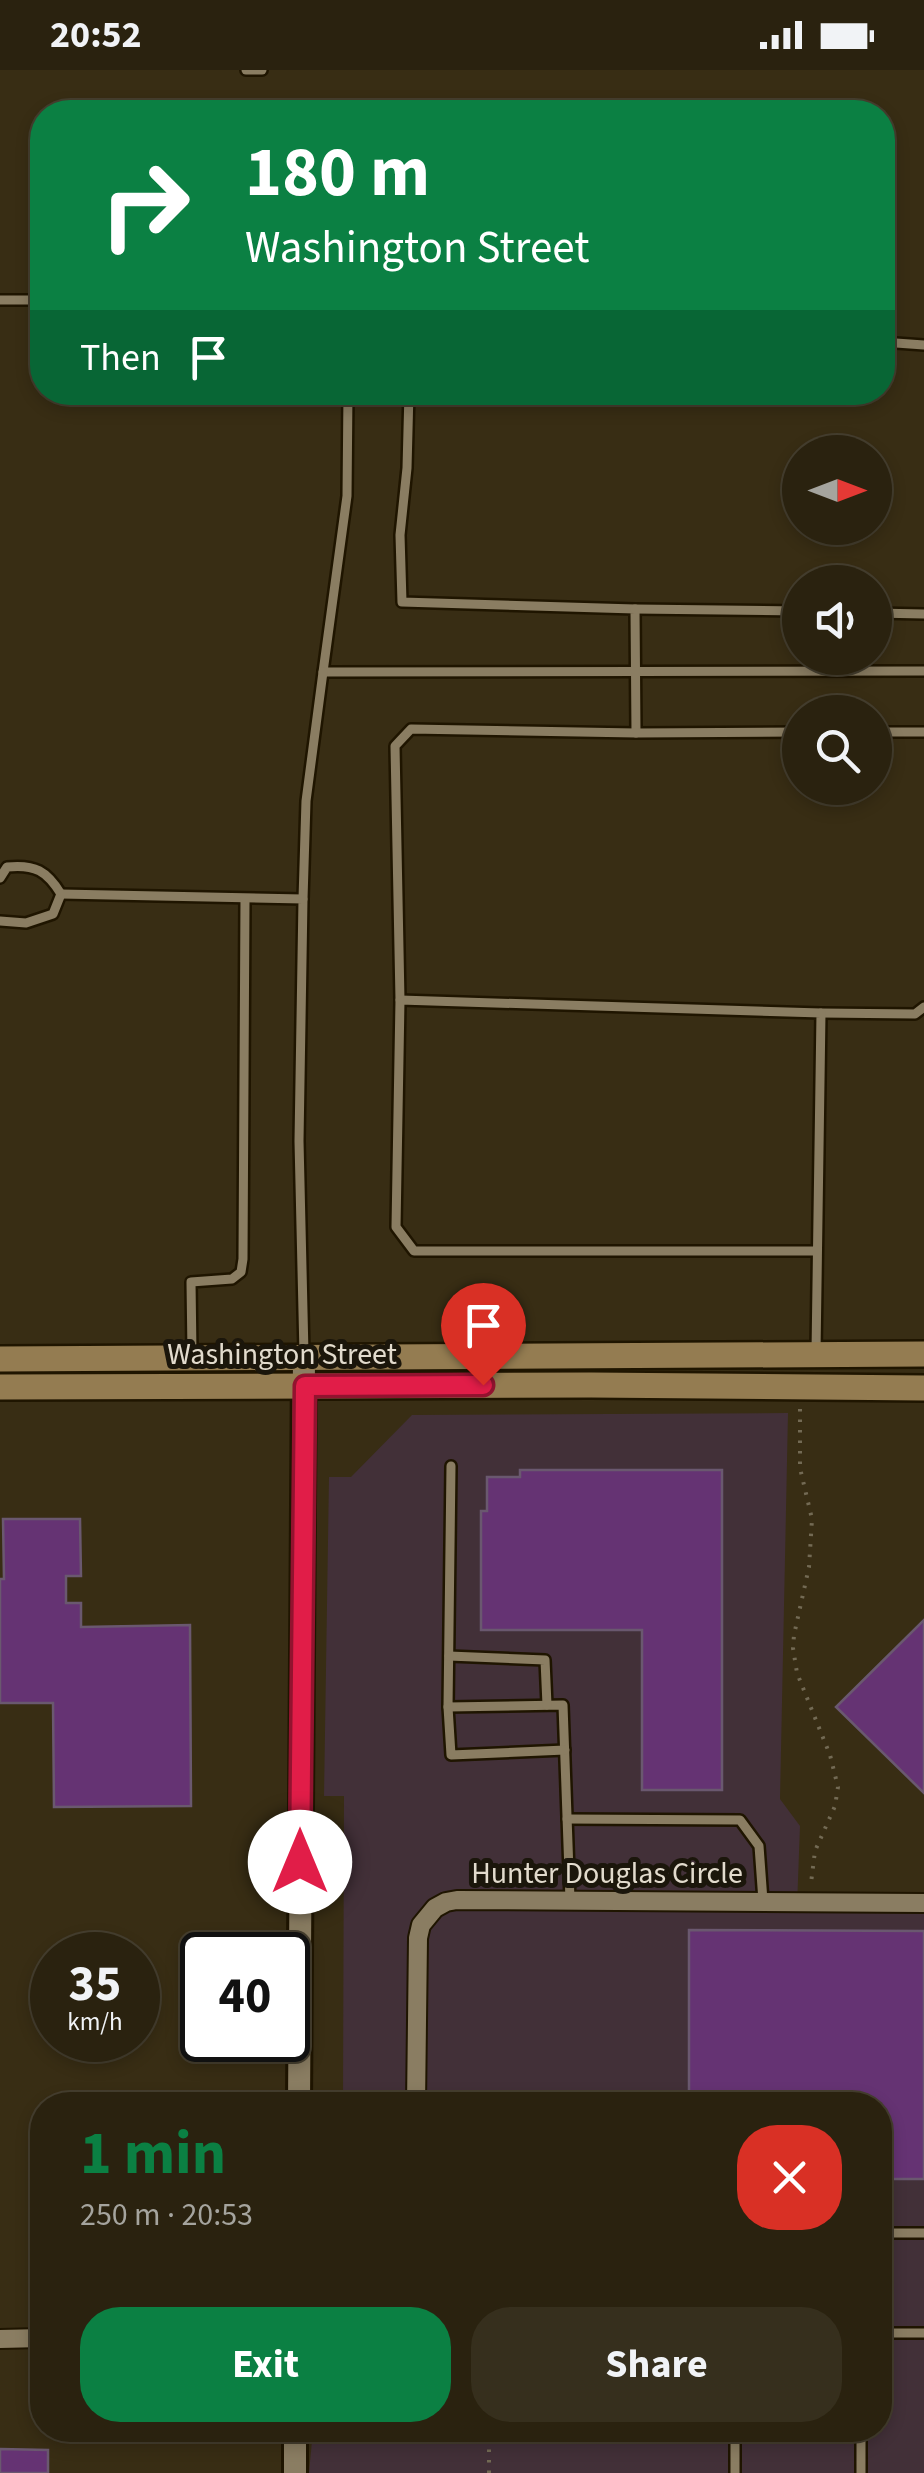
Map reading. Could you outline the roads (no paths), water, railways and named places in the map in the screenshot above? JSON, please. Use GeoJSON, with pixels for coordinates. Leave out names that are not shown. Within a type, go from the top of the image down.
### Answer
{"type":"FeatureCollection","features":[{"type":"Feature","properties":{"kind":"main road","name":"Washington Street"},"geometry":{"type":"LineString","coordinates":[[0,1359],[924,1354]]}},
{"type":"Feature","properties":{"kind":"main road","name":"Washington Street"},"geometry":{"type":"LineString","coordinates":[[0,1387],[924,1388]]}},
{"type":"Feature","properties":{"kind":"street"},"geometry":{"type":"LineString","coordinates":[[298,2092],[304,1357]]}},
{"type":"Feature","properties":{"kind":"street","name":"Hunter Douglas Circle"},"geometry":{"type":"LineString","coordinates":[[416,2092],[417,1950],[421,1925],[435,1908],[457,1900],[924,1902]]}},
{"type":"Feature","properties":{"kind":"street"},"geometry":{"type":"LineString","coordinates":[[0,2338],[30,2338]]}},
{"type":"Feature","properties":{"kind":"street"},"geometry":{"type":"LineString","coordinates":[[295,2473],[296,2442]]}},
{"type":"Feature","properties":{"kind":"lane"},"geometry":{"type":"LineString","coordinates":[[246,70],[262,70]]}},
{"type":"Feature","properties":{"kind":"lane"},"geometry":{"type":"LineString","coordinates":[[0,300],[30,300]]}},
{"type":"Feature","properties":{"kind":"lane"},"geometry":{"type":"LineString","coordinates":[[895,343],[924,345]]}},
{"type":"Feature","properties":{"kind":"lane"},"geometry":{"type":"LineString","coordinates":[[304,1357],[300,1140],[306,800],[347,496],[348,405]]}},
{"type":"Feature","properties":{"kind":"lane"},"geometry":{"type":"LineString","coordinates":[[409,405],[408,468],[400,535],[402,602],[782,612]]}},
{"type":"Feature","properties":{"kind":"lane"},"geometry":{"type":"LineString","coordinates":[[635,608],[636,734]]}},
{"type":"Feature","properties":{"kind":"lane"},"geometry":{"type":"LineString","coordinates":[[892,613],[924,614]]}},
{"type":"Feature","properties":{"kind":"lane"},"geometry":{"type":"LineString","coordinates":[[323,672],[924,671]]}},
{"type":"Feature","properties":{"kind":"lane"},"geometry":{"type":"LineString","coordinates":[[782,732],[412,730],[396,746],[400,1000],[396,1227],[414,1251],[816,1251]]}},
{"type":"Feature","properties":{"kind":"lane"},"geometry":{"type":"LineString","coordinates":[[892,732],[924,732]]}},
{"type":"Feature","properties":{"kind":"lane"},"geometry":{"type":"LineString","coordinates":[[0,878],[8,868],[24,866],[49,875],[61,894]]}},
{"type":"Feature","properties":{"kind":"lane"},"geometry":{"type":"LineString","coordinates":[[61,894],[303,900]]}},
{"type":"Feature","properties":{"kind":"lane"},"geometry":{"type":"LineString","coordinates":[[0,922],[26,924],[53,914],[61,894]]}},
{"type":"Feature","properties":{"kind":"lane"},"geometry":{"type":"LineString","coordinates":[[192,1358],[191,1282],[232,1279],[241,1272],[243,1259],[245,899]]}},
{"type":"Feature","properties":{"kind":"lane"},"geometry":{"type":"LineString","coordinates":[[400,1000],[915,1014],[924,1007]]}},
{"type":"Feature","properties":{"kind":"lane"},"geometry":{"type":"LineString","coordinates":[[816,1354],[821,1012]]}},
{"type":"Feature","properties":{"kind":"lane"},"geometry":{"type":"LineString","coordinates":[[451,1466],[451,1755],[565,1750]]}},
{"type":"Feature","properties":{"kind":"lane"},"geometry":{"type":"LineString","coordinates":[[448,1656],[545,1660],[548,1705]]}},
{"type":"Feature","properties":{"kind":"lane"},"geometry":{"type":"LineString","coordinates":[[448,1706],[563,1705],[570,1900]]}},
{"type":"Feature","properties":{"kind":"lane"},"geometry":{"type":"LineString","coordinates":[[567,1820],[740,1820],[758,1846],[763,1901]]}},
{"type":"Feature","properties":{"kind":"lane"},"geometry":{"type":"LineString","coordinates":[[892,2233],[924,2233]]}},
{"type":"Feature","properties":{"kind":"lane"},"geometry":{"type":"LineString","coordinates":[[892,2333],[924,2333]]}},
{"type":"Feature","properties":{"kind":"lane"},"geometry":{"type":"LineString","coordinates":[[735,2442],[735,2473]]}},
{"type":"Feature","properties":{"kind":"lane"},"geometry":{"type":"LineString","coordinates":[[861,2442],[861,2473]]}}]}
